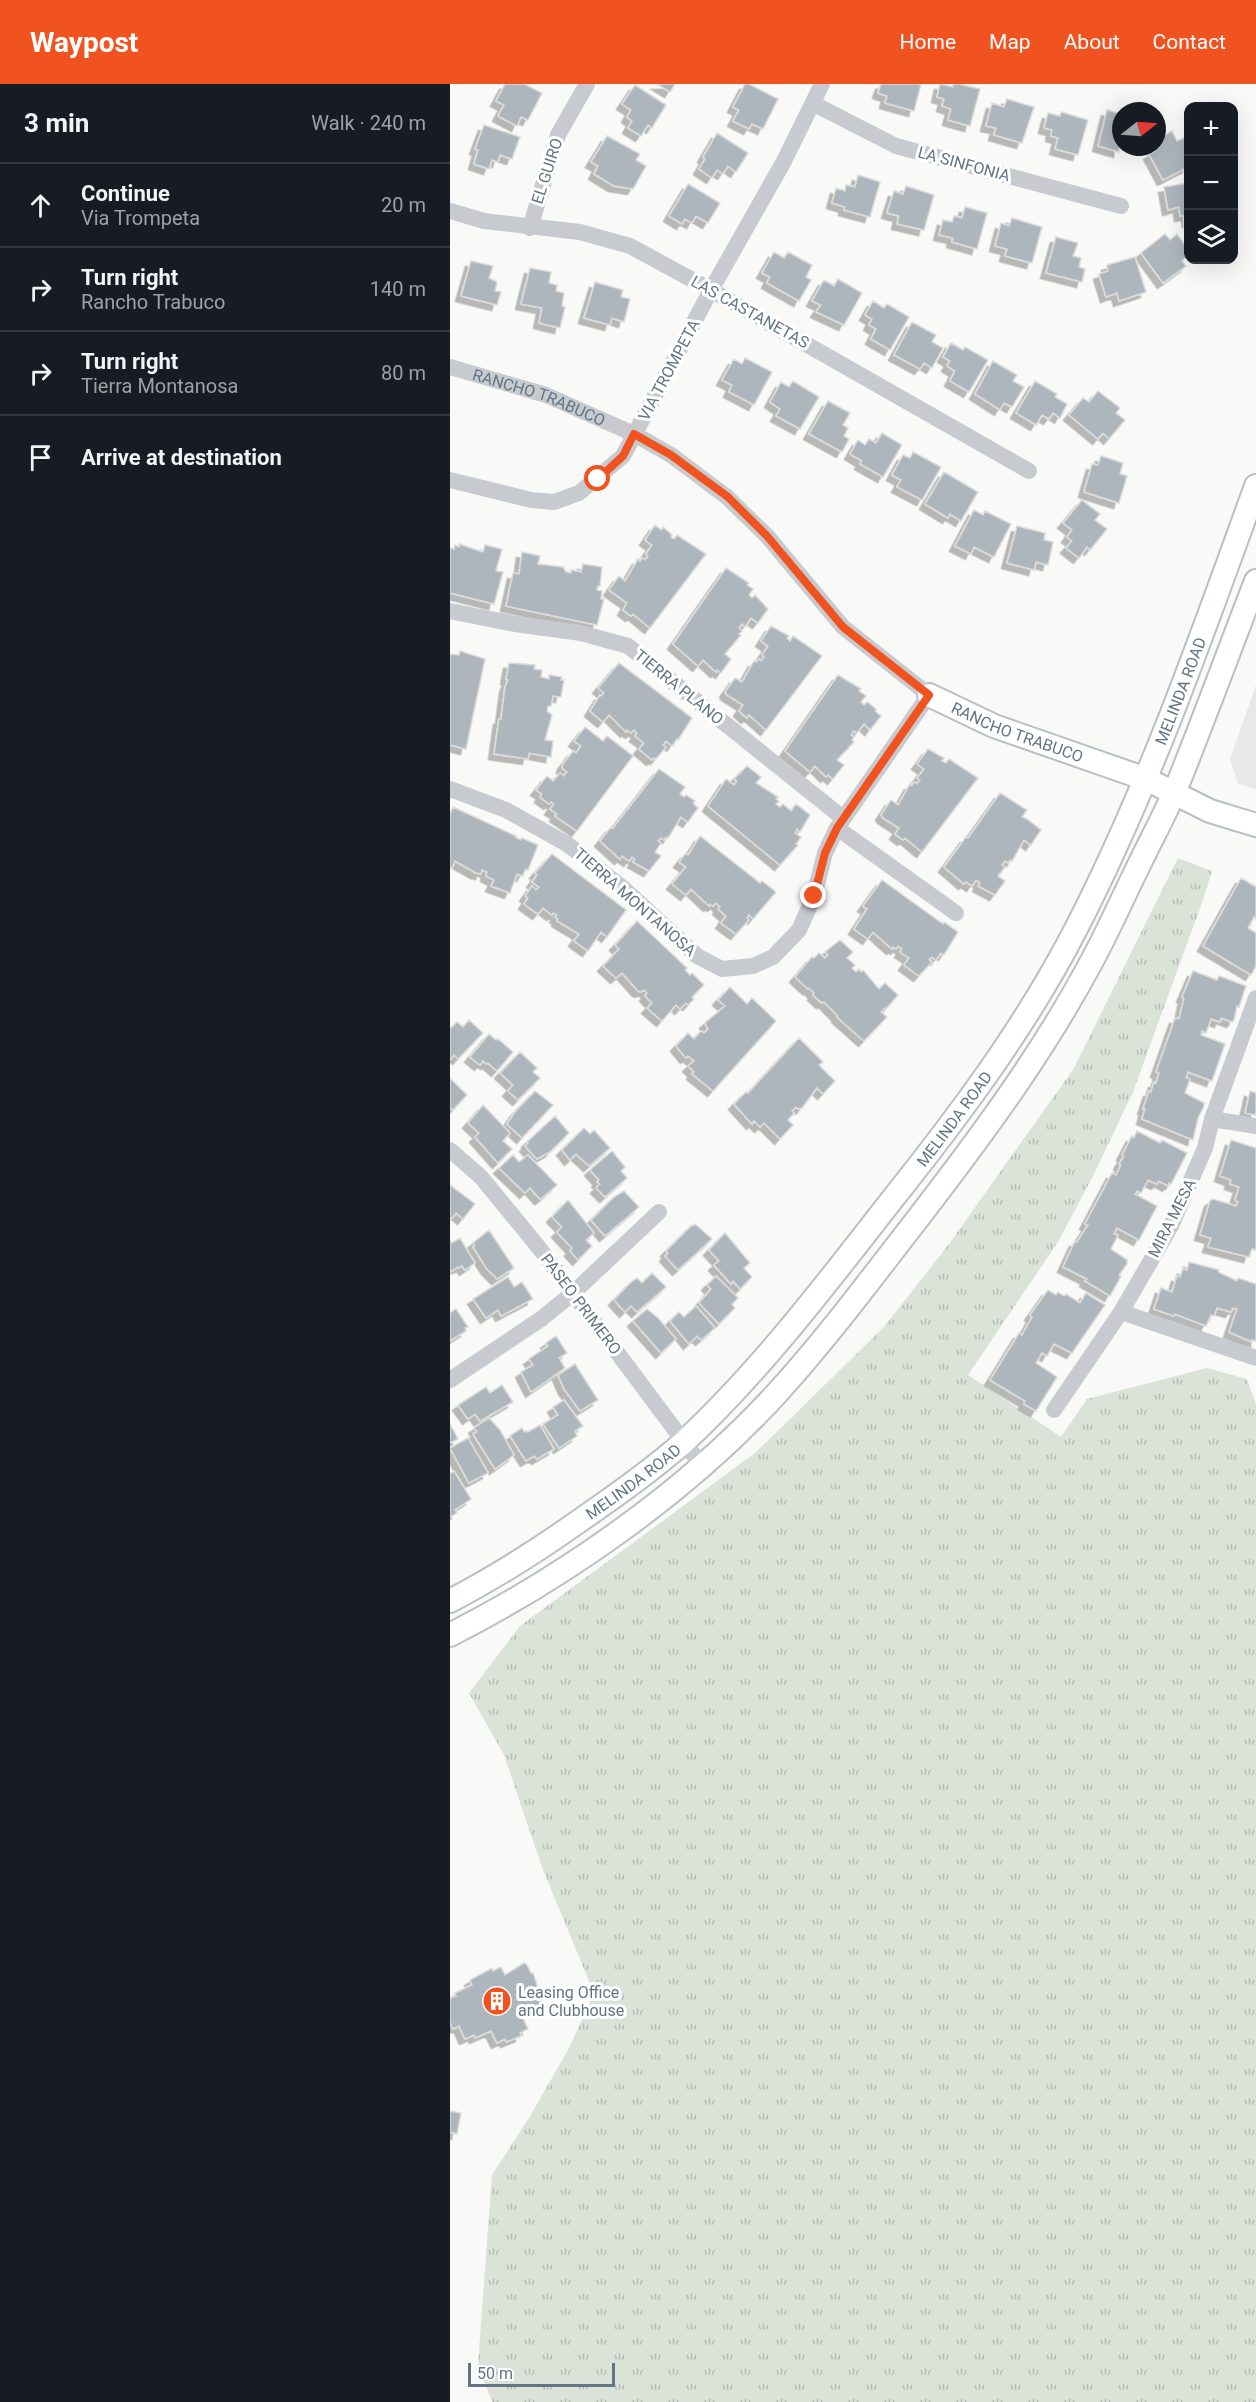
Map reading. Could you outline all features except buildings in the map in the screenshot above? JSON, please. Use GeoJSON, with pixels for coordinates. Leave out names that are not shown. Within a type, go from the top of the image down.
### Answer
{"type":"FeatureCollection","features":[{"type":"Feature","properties":{"kind":"main road","name":"MELINDA ROAD"},"geometry":{"type":"LineString","coordinates":[[450,1601],[544,1546],[619,1494],[683,1442],[747,1378],[792,1327],[954,1122],[1011,1041],[1056,968],[1076,929],[1146,778],[1206,626],[1256,486]]}},
{"type":"Feature","properties":{"kind":"main road","name":"MELINDA ROAD"},"geometry":{"type":"LineString","coordinates":[[450,1635],[525,1594],[566,1567],[647,1510],[702,1466],[776,1394],[818,1346],[997,1114],[1037,1054],[1095,956],[1174,794],[1256,581]]}},
{"type":"Feature","properties":{"kind":"main road","name":"RANCHO TRABUCO"},"geometry":{"type":"LineString","coordinates":[[929,695],[994,726],[1146,778],[1209,811],[1256,825]]}},
{"type":"Feature","properties":{"kind":"street","name":"EL GUIRO"},"geometry":{"type":"LineString","coordinates":[[530,228],[558,135],[587,84]]}},
{"type":"Feature","properties":{"kind":"street","name":"VIA TROMPETA"},"geometry":{"type":"LineString","coordinates":[[450,480],[531,500],[555,502],[579,493],[623,456],[711,290],[783,163],[822,84]]}},
{"type":"Feature","properties":{"kind":"street","name":"LA SINFONIA"},"geometry":{"type":"LineString","coordinates":[[814,104],[896,146],[1121,206]]}},
{"type":"Feature","properties":{"kind":"street","name":"LAS CASTANETAS"},"geometry":{"type":"LineString","coordinates":[[450,211],[484,221],[580,232],[630,246],[1029,471]]}},
{"type":"Feature","properties":{"kind":"street","name":"RANCHO TRABUCO"},"geometry":{"type":"LineString","coordinates":[[450,367],[546,395],[634,434],[671,455],[728,497],[767,536],[843,627],[929,695]]}},
{"type":"Feature","properties":{"kind":"street","name":"TIERRA PLANO"},"geometry":{"type":"LineString","coordinates":[[450,612],[581,633],[628,646],[840,823],[956,913]]}},
{"type":"Feature","properties":{"kind":"street","name":"TIERRA MONTANOSA"},"geometry":{"type":"LineString","coordinates":[[450,789],[506,810],[567,844],[623,888],[697,956],[722,969],[753,966],[773,957],[799,930],[814,896],[825,853],[840,823],[929,695]]}},
{"type":"Feature","properties":{"kind":"street","name":"MIRA MESA"},"geometry":{"type":"LineString","coordinates":[[1054,1410],[1121,1312],[1175,1216],[1205,1148],[1212,1119],[1256,998]]}},
{"type":"Feature","properties":{"kind":"street"},"geometry":{"type":"LineString","coordinates":[[1212,1119],[1256,1126]]}},
{"type":"Feature","properties":{"kind":"street","name":"PASEO PRIMERO"},"geometry":{"type":"LineString","coordinates":[[450,1149],[481,1177],[573,1293],[702,1466]]}},
{"type":"Feature","properties":{"kind":"street"},"geometry":{"type":"LineString","coordinates":[[450,1380],[541,1319],[573,1293],[660,1212]]}},
{"type":"Feature","properties":{"kind":"street"},"geometry":{"type":"LineString","coordinates":[[1121,1312],[1256,1358]]}},
{"type":"Feature","properties":{"kind":"shaded area"},"geometry":{"type":"Polygon","coordinates":[[[1256,685],[1256,789],[1238,784],[1230,759],[1256,685]]]}},
{"type":"Feature","properties":{"kind":"green space"},"geometry":{"type":"Polygon","coordinates":[[[1178,858],[1212,871],[1133,1092],[1058,1242],[968,1375],[1061,1437],[1087,1399],[1207,1368],[1247,1379],[1256,1404],[1256,2402],[492,2402],[478,2364],[492,2175],[529,2118],[568,2050],[594,1993],[543,1870],[504,1755],[469,1693],[520,1626],[755,1453],[884,1327],[949,1244],[1074,1068],[1178,858]]]}},
{"type":"Feature","properties":{"kind":"place","name":"Leasing Office and Clubhouse"},"geometry":{"type":"Point","coordinates":[497,2001]}},
{"type":"Feature","properties":{"kind":"route"},"geometry":{"type":"LineString","coordinates":[[598,479],[623,456],[634,434],[671,455],[728,497],[767,536],[843,627],[929,695],[837,828],[825,853],[814,896]]}}]}
